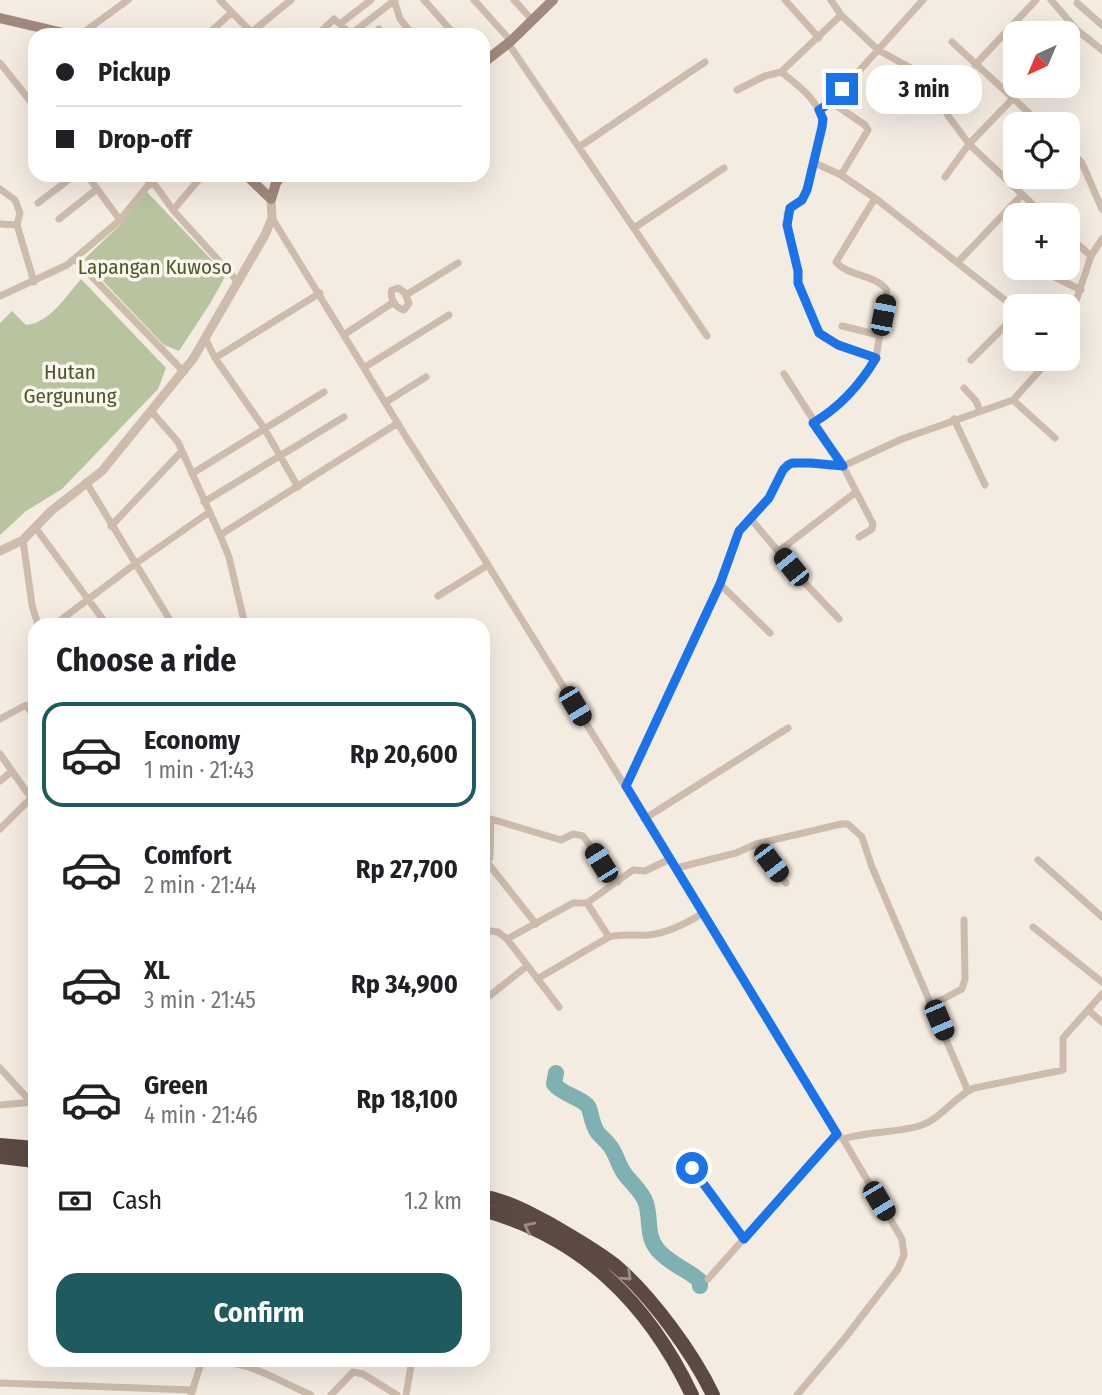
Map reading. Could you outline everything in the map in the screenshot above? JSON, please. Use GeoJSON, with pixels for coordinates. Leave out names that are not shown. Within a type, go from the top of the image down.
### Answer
{"type":"FeatureCollection","features":[{"type":"Feature","properties":{"kind":"highway"},"geometry":{"type":"LineString","coordinates":[[0,1145],[28,1147]]}},
{"type":"Feature","properties":{"kind":"highway"},"geometry":{"type":"LineString","coordinates":[[0,1157],[28,1160]]}},
{"type":"Feature","properties":{"kind":"highway"},"geometry":{"type":"LineString","coordinates":[[490,1198],[522,1208],[580,1241],[614,1265],[648,1298],[705,1378],[713,1395]]}},
{"type":"Feature","properties":{"kind":"highway"},"geometry":{"type":"LineString","coordinates":[[490,1212],[517,1221],[575,1251],[610,1279],[628,1296],[653,1329],[680,1369],[692,1395]]}},
{"type":"Feature","properties":{"kind":"main road"},"geometry":{"type":"LineString","coordinates":[[490,58],[554,0]]}},
{"type":"Feature","properties":{"kind":"main road"},"geometry":{"type":"LineString","coordinates":[[0,18],[47,28]]}},
{"type":"Feature","properties":{"kind":"main road"},"geometry":{"type":"LineString","coordinates":[[253,182],[271,199],[277,182]]}},
{"type":"Feature","properties":{"kind":"street"},"geometry":{"type":"LineString","coordinates":[[90,28],[128,0]]}},
{"type":"Feature","properties":{"kind":"street"},"geometry":{"type":"LineString","coordinates":[[220,0],[246,28]]}},
{"type":"Feature","properties":{"kind":"street"},"geometry":{"type":"LineString","coordinates":[[259,28],[291,0]]}},
{"type":"Feature","properties":{"kind":"street"},"geometry":{"type":"LineString","coordinates":[[341,23],[371,0]]}},
{"type":"Feature","properties":{"kind":"street"},"geometry":{"type":"LineString","coordinates":[[359,28],[394,0],[400,19],[407,28]]}},
{"type":"Feature","properties":{"kind":"street"},"geometry":{"type":"LineString","coordinates":[[424,0],[449,28]]}},
{"type":"Feature","properties":{"kind":"street"},"geometry":{"type":"LineString","coordinates":[[474,0],[510,42],[707,335]]}},
{"type":"Feature","properties":{"kind":"street"},"geometry":{"type":"LineString","coordinates":[[514,0],[533,21]]}},
{"type":"Feature","properties":{"kind":"street"},"geometry":{"type":"LineString","coordinates":[[785,0],[819,38]]}},
{"type":"Feature","properties":{"kind":"street"},"geometry":{"type":"LineString","coordinates":[[831,0],[841,15],[878,50],[909,67],[929,84],[948,117],[969,144],[1029,203]]}},
{"type":"Feature","properties":{"kind":"street"},"geometry":{"type":"LineString","coordinates":[[819,110],[831,102],[923,0]]}},
{"type":"Feature","properties":{"kind":"street"},"geometry":{"type":"LineString","coordinates":[[975,65],[1036,0]]}},
{"type":"Feature","properties":{"kind":"street"},"geometry":{"type":"LineString","coordinates":[[1051,0],[1069,21]]}},
{"type":"Feature","properties":{"kind":"street"},"geometry":{"type":"LineString","coordinates":[[1077,3],[1102,25]]}},
{"type":"Feature","properties":{"kind":"street"},"geometry":{"type":"LineString","coordinates":[[215,28],[231,13]]}},
{"type":"Feature","properties":{"kind":"street"},"geometry":{"type":"LineString","coordinates":[[737,90],[769,74],[781,72],[841,15]]}},
{"type":"Feature","properties":{"kind":"street"},"geometry":{"type":"LineString","coordinates":[[324,28],[334,19],[346,28]]}},
{"type":"Feature","properties":{"kind":"street"},"geometry":{"type":"LineString","coordinates":[[1080,32],[1102,50]]}},
{"type":"Feature","properties":{"kind":"street"},"geometry":{"type":"LineString","coordinates":[[951,42],[1028,112]]}},
{"type":"Feature","properties":{"kind":"street"},"geometry":{"type":"LineString","coordinates":[[579,147],[705,62]]}},
{"type":"Feature","properties":{"kind":"street"},"geometry":{"type":"LineString","coordinates":[[0,63],[28,98]]}},
{"type":"Feature","properties":{"kind":"street"},"geometry":{"type":"LineString","coordinates":[[781,72],[799,86],[823,119],[815,163],[804,198],[790,208],[787,214],[798,283],[819,333],[824,338],[876,358]]}},
{"type":"Feature","properties":{"kind":"street"},"geometry":{"type":"LineString","coordinates":[[945,177],[969,144],[1013,99]]}},
{"type":"Feature","properties":{"kind":"street"},"geometry":{"type":"LineString","coordinates":[[831,102],[865,125],[868,130],[841,175]]}},
{"type":"Feature","properties":{"kind":"street"},"geometry":{"type":"LineString","coordinates":[[1080,161],[1102,209]]}},
{"type":"Feature","properties":{"kind":"street"},"geometry":{"type":"LineString","coordinates":[[815,163],[841,175],[874,198],[1003,298]]}},
{"type":"Feature","properties":{"kind":"street"},"geometry":{"type":"LineString","coordinates":[[634,228],[724,168]]}},
{"type":"Feature","properties":{"kind":"street"},"geometry":{"type":"LineString","coordinates":[[38,203],[66,182]]}},
{"type":"Feature","properties":{"kind":"street"},"geometry":{"type":"LineString","coordinates":[[92,182],[120,220]]}},
{"type":"Feature","properties":{"kind":"street"},"geometry":{"type":"LineString","coordinates":[[173,210],[197,182]]}},
{"type":"Feature","properties":{"kind":"street"},"geometry":{"type":"LineString","coordinates":[[0,296],[34,282],[75,259],[120,220],[150,183],[155,185],[173,210],[238,282]]}},
{"type":"Feature","properties":{"kind":"street"},"geometry":{"type":"LineString","coordinates":[[0,189],[18,205],[18,225],[34,282]]}},
{"type":"Feature","properties":{"kind":"street"},"geometry":{"type":"LineString","coordinates":[[59,219],[97,190]]}},
{"type":"Feature","properties":{"kind":"street"},"geometry":{"type":"LineString","coordinates":[[958,262],[1021,196]]}},
{"type":"Feature","properties":{"kind":"street"},"geometry":{"type":"LineString","coordinates":[[813,423],[828,414],[858,385],[876,358],[886,288],[879,282],[842,268],[836,262],[874,198]]}},
{"type":"Feature","properties":{"kind":"street"},"geometry":{"type":"LineString","coordinates":[[0,551],[23,540],[86,482],[102,471],[184,372],[265,235],[272,218],[271,199]]}},
{"type":"Feature","properties":{"kind":"street"},"geometry":{"type":"LineString","coordinates":[[272,218],[419,458],[626,786],[902,1239],[903,1262],[797,1395]]}},
{"type":"Feature","properties":{"kind":"street"},"geometry":{"type":"LineString","coordinates":[[0,224],[18,225]]}},
{"type":"Feature","properties":{"kind":"street"},"geometry":{"type":"LineString","coordinates":[[1079,294],[1091,256],[1102,239]]}},
{"type":"Feature","properties":{"kind":"street"},"geometry":{"type":"LineString","coordinates":[[1080,246],[1091,256]]}},
{"type":"Feature","properties":{"kind":"street"},"geometry":{"type":"LineString","coordinates":[[75,259],[184,372]]}},
{"type":"Feature","properties":{"kind":"street"},"geometry":{"type":"LineString","coordinates":[[406,295],[458,262]]}},
{"type":"Feature","properties":{"kind":"street"},"geometry":{"type":"LineString","coordinates":[[1060,280],[1080,290]]}},
{"type":"Feature","properties":{"kind":"street"},"geometry":{"type":"LineString","coordinates":[[395,288],[406,295],[409,303],[407,308],[400,309],[394,302],[391,294],[395,288]]}},
{"type":"Feature","properties":{"kind":"street"},"geometry":{"type":"LineString","coordinates":[[215,358],[320,293]]}},
{"type":"Feature","properties":{"kind":"street"},"geometry":{"type":"LineString","coordinates":[[345,334],[394,302]]}},
{"type":"Feature","properties":{"kind":"street"},"geometry":{"type":"LineString","coordinates":[[365,367],[449,315]]}},
{"type":"Feature","properties":{"kind":"street"},"geometry":{"type":"LineString","coordinates":[[842,326],[879,335]]}},
{"type":"Feature","properties":{"kind":"street"},"geometry":{"type":"LineString","coordinates":[[971,360],[1003,329]]}},
{"type":"Feature","properties":{"kind":"street"},"geometry":{"type":"LineString","coordinates":[[205,338],[215,358],[264,428],[298,487]]}},
{"type":"Feature","properties":{"kind":"street"},"geometry":{"type":"LineString","coordinates":[[626,786],[720,584],[735,539],[769,498],[788,465],[811,463],[843,466],[902,439],[1013,400],[1041,371]]}},
{"type":"Feature","properties":{"kind":"street"},"geometry":{"type":"LineString","coordinates":[[784,374],[843,466],[873,524],[872,529],[859,537]]}},
{"type":"Feature","properties":{"kind":"street"},"geometry":{"type":"LineString","coordinates":[[386,402],[426,377]]}},
{"type":"Feature","properties":{"kind":"street"},"geometry":{"type":"LineString","coordinates":[[964,388],[981,411]]}},
{"type":"Feature","properties":{"kind":"street"},"geometry":{"type":"LineString","coordinates":[[192,473],[324,392]]}},
{"type":"Feature","properties":{"kind":"street"},"geometry":{"type":"LineString","coordinates":[[1013,400],[1055,438]]}},
{"type":"Feature","properties":{"kind":"street"},"geometry":{"type":"LineString","coordinates":[[151,411],[169,430],[182,451],[220,535],[229,557],[242,618]]}},
{"type":"Feature","properties":{"kind":"street"},"geometry":{"type":"LineString","coordinates":[[204,502],[344,417]]}},
{"type":"Feature","properties":{"kind":"street"},"geometry":{"type":"LineString","coordinates":[[954,419],[985,485]]}},
{"type":"Feature","properties":{"kind":"street"},"geometry":{"type":"LineString","coordinates":[[220,535],[398,423]]}},
{"type":"Feature","properties":{"kind":"street"},"geometry":{"type":"LineString","coordinates":[[111,526],[182,451]]}},
{"type":"Feature","properties":{"kind":"street"},"geometry":{"type":"LineString","coordinates":[[86,482],[169,618]]}},
{"type":"Feature","properties":{"kind":"street"},"geometry":{"type":"LineString","coordinates":[[779,551],[856,492]]}},
{"type":"Feature","properties":{"kind":"street"},"geometry":{"type":"LineString","coordinates":[[64,618],[208,513]]}},
{"type":"Feature","properties":{"kind":"street"},"geometry":{"type":"LineString","coordinates":[[750,518],[839,619]]}},
{"type":"Feature","properties":{"kind":"street"},"geometry":{"type":"LineString","coordinates":[[36,527],[102,618]]}},
{"type":"Feature","properties":{"kind":"street"},"geometry":{"type":"LineString","coordinates":[[23,540],[36,618]]}},
{"type":"Feature","properties":{"kind":"street"},"geometry":{"type":"LineString","coordinates":[[438,596],[488,565]]}},
{"type":"Feature","properties":{"kind":"street"},"geometry":{"type":"LineString","coordinates":[[720,584],[770,633]]}},
{"type":"Feature","properties":{"kind":"street"},"geometry":{"type":"LineString","coordinates":[[0,719],[26,705],[28,708]]}},
{"type":"Feature","properties":{"kind":"street"},"geometry":{"type":"LineString","coordinates":[[644,819],[788,728]]}},
{"type":"Feature","properties":{"kind":"street"},"geometry":{"type":"LineString","coordinates":[[0,754],[11,772],[28,791]]}},
{"type":"Feature","properties":{"kind":"street"},"geometry":{"type":"LineString","coordinates":[[0,781],[11,772]]}},
{"type":"Feature","properties":{"kind":"street"},"geometry":{"type":"LineString","coordinates":[[0,829],[28,801]]}},
{"type":"Feature","properties":{"kind":"street"},"geometry":{"type":"LineString","coordinates":[[490,854],[491,819],[561,840],[573,834],[583,836],[618,882]]}},
{"type":"Feature","properties":{"kind":"street"},"geometry":{"type":"LineString","coordinates":[[676,868],[832,825],[848,824],[854,828],[864,839],[876,875],[968,1091]]}},
{"type":"Feature","properties":{"kind":"street"},"geometry":{"type":"LineString","coordinates":[[756,844],[786,883]]}},
{"type":"Feature","properties":{"kind":"street"},"geometry":{"type":"LineString","coordinates":[[507,939],[573,904],[587,902],[633,870],[654,867],[670,859]]}},
{"type":"Feature","properties":{"kind":"street"},"geometry":{"type":"LineString","coordinates":[[1038,860],[1102,918]]}},
{"type":"Feature","properties":{"kind":"street"},"geometry":{"type":"LineString","coordinates":[[490,870],[536,924]]}},
{"type":"Feature","properties":{"kind":"street"},"geometry":{"type":"LineString","coordinates":[[587,902],[609,937]]}},
{"type":"Feature","properties":{"kind":"street"},"geometry":{"type":"LineString","coordinates":[[537,979],[609,937],[619,934],[651,935],[681,925],[703,913]]}},
{"type":"Feature","properties":{"kind":"street"},"geometry":{"type":"LineString","coordinates":[[932,1005],[962,989],[965,979],[964,920]]}},
{"type":"Feature","properties":{"kind":"street"},"geometry":{"type":"LineString","coordinates":[[1033,927],[1102,982]]}},
{"type":"Feature","properties":{"kind":"street"},"geometry":{"type":"LineString","coordinates":[[490,930],[507,939],[559,1007]]}},
{"type":"Feature","properties":{"kind":"street"},"geometry":{"type":"LineString","coordinates":[[490,995],[527,966]]}},
{"type":"Feature","properties":{"kind":"street"},"geometry":{"type":"LineString","coordinates":[[708,1279],[840,1137],[919,1126],[968,1091],[996,1082],[1063,1070],[1063,1038],[1102,994]]}},
{"type":"Feature","properties":{"kind":"street"},"geometry":{"type":"LineString","coordinates":[[1088,1010],[1102,1022]]}},
{"type":"Feature","properties":{"kind":"street"},"geometry":{"type":"LineString","coordinates":[[0,1068],[28,1096]]}},
{"type":"Feature","properties":{"kind":"street"},"geometry":{"type":"LineString","coordinates":[[0,1105],[28,1103]]}},
{"type":"Feature","properties":{"kind":"street"},"geometry":{"type":"LineString","coordinates":[[692,1168],[744,1239]]}},
{"type":"Feature","properties":{"kind":"street"},"geometry":{"type":"LineString","coordinates":[[0,1383],[192,1392],[199,1367]]}},
{"type":"Feature","properties":{"kind":"street"},"geometry":{"type":"LineString","coordinates":[[251,1367],[311,1395]]}},
{"type":"Feature","properties":{"kind":"street"},"geometry":{"type":"LineString","coordinates":[[406,1395],[411,1367]]}},
{"type":"Feature","properties":{"kind":"street"},"geometry":{"type":"LineString","coordinates":[[331,1395],[353,1372],[363,1374],[397,1395]]}},
{"type":"Feature","properties":{"kind":"green space","name":"Lapangan Kuwoso"},"geometry":{"type":"Polygon","coordinates":[[[147,192],[226,275],[179,351],[164,345],[83,260],[120,225],[147,192]]]}},
{"type":"Feature","properties":{"kind":"green space","name":"Hutan Gergunung"},"geometry":{"type":"Polygon","coordinates":[[[81,279],[166,368],[158,389],[62,489],[26,511],[0,535],[0,323],[12,311],[26,325],[43,319],[57,308],[81,279]]]}},
{"type":"Feature","properties":{"kind":"waterway"},"geometry":{"type":"LineString","coordinates":[[556,1073],[554,1084],[587,1105],[596,1130],[644,1199],[651,1238],[657,1249],[700,1281],[700,1286]]}},
{"type":"Feature","properties":{"kind":"route"},"geometry":{"type":"LineString","coordinates":[[692,1168],[744,1239],[837,1134],[626,786],[720,584],[739,531],[769,498],[788,465],[811,463],[843,466],[813,423],[828,414],[858,385],[876,358],[838,345],[819,333],[798,283],[795,255],[787,225],[787,214],[790,208],[804,198],[815,163],[823,119],[819,110],[831,102],[842,89]]}}]}
